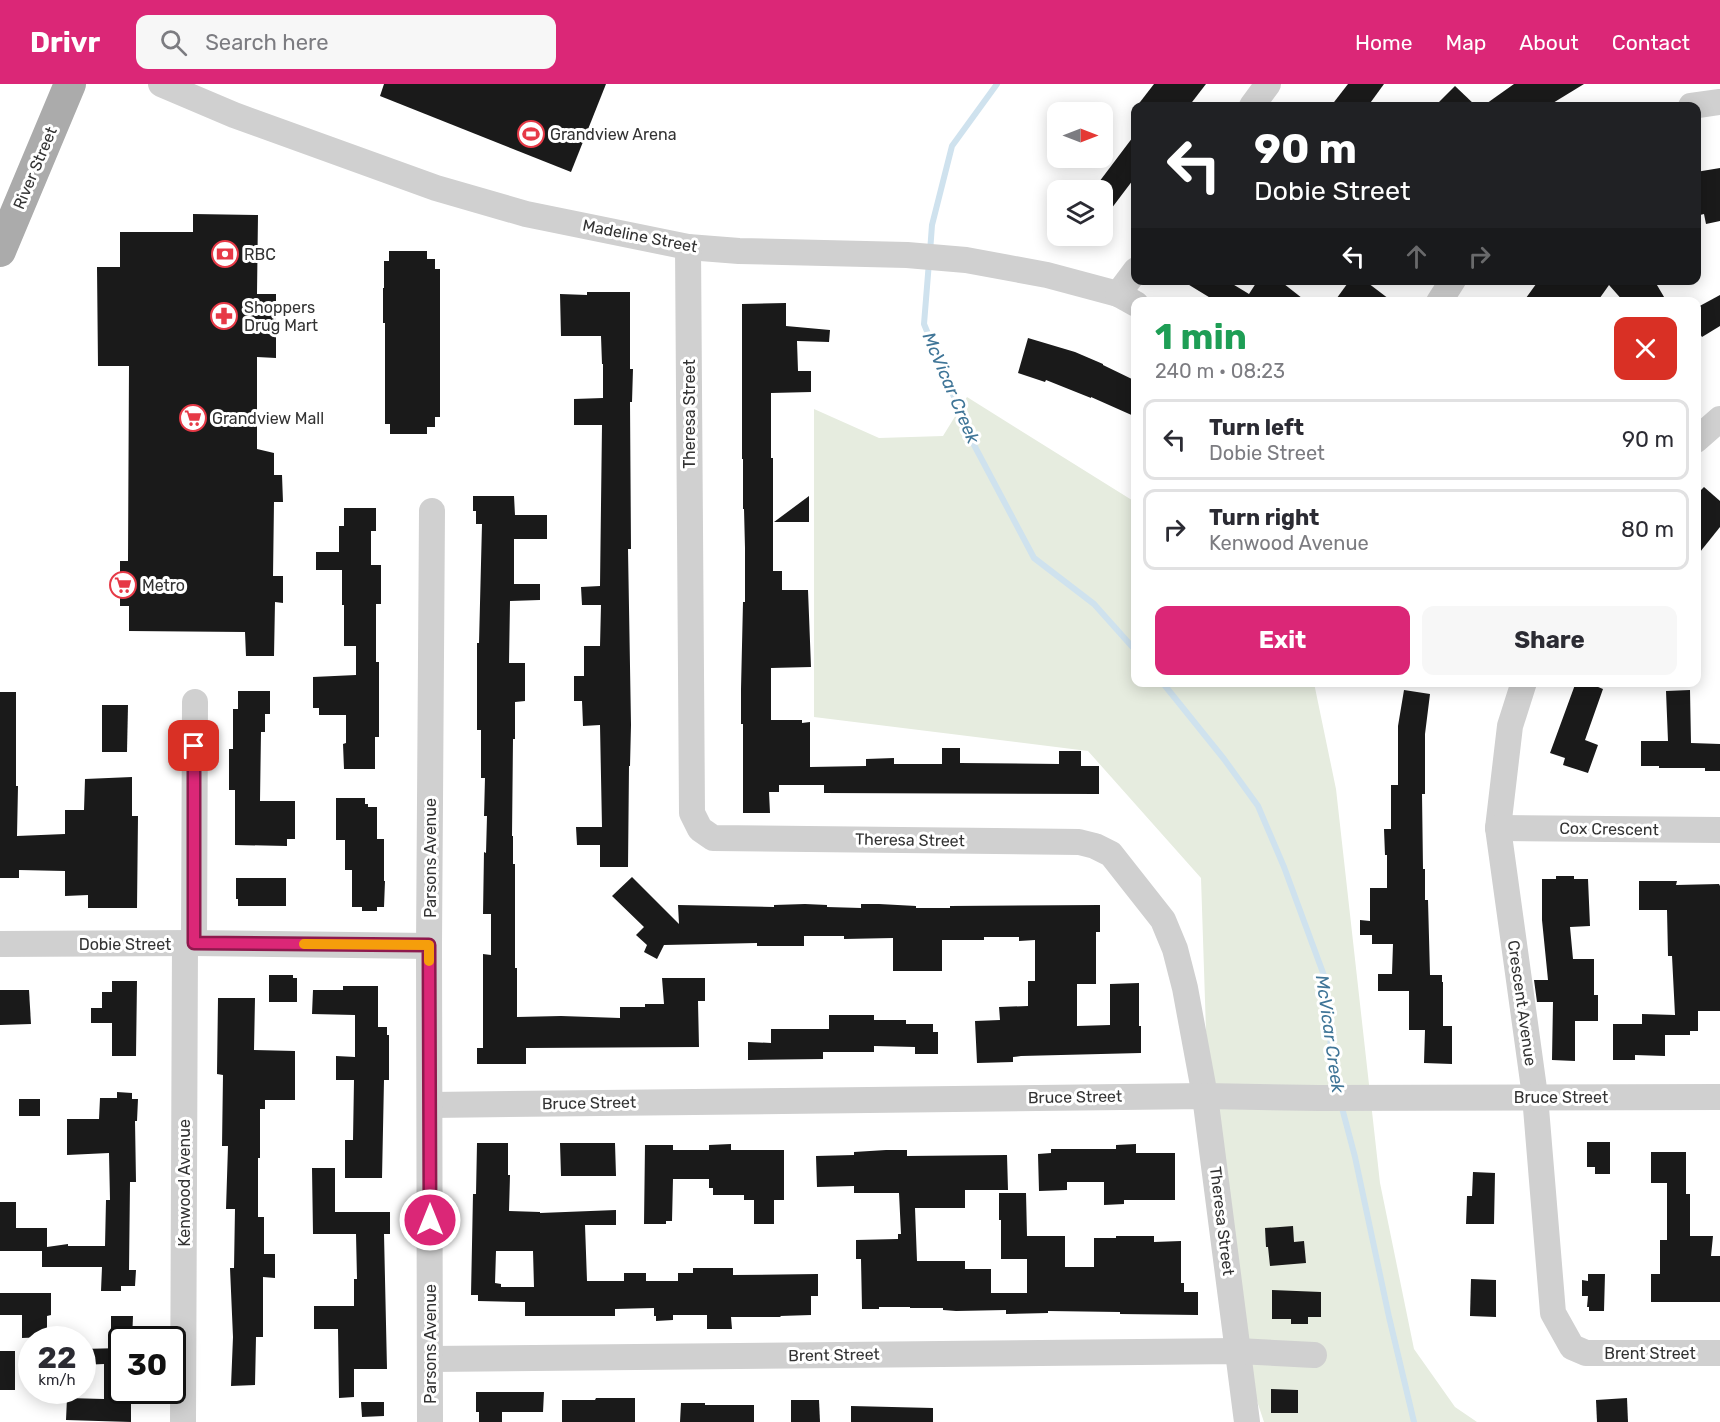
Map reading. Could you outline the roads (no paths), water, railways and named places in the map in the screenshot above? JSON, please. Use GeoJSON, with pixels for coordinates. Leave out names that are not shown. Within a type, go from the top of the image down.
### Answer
{"type":"FeatureCollection","features":[{"type":"Feature","properties":{"kind":"main road","name":"River Street"},"geometry":{"type":"LineString","coordinates":[[4,232],[70,84]]}},
{"type":"Feature","properties":{"kind":"street","name":"Madeline Street"},"geometry":{"type":"LineString","coordinates":[[161,84],[234,115],[436,188],[526,214],[688,247],[739,251],[907,255],[966,260],[1047,275],[1127,299]]}},
{"type":"Feature","properties":{"kind":"street"},"geometry":{"type":"LineString","coordinates":[[1255,102],[1268,84]]}},
{"type":"Feature","properties":{"kind":"street"},"geometry":{"type":"LineString","coordinates":[[1701,105],[1720,102]]}},
{"type":"Feature","properties":{"kind":"street","name":"Theresa Street"},"geometry":{"type":"LineString","coordinates":[[688,247],[692,813],[700,829],[713,838],[1079,842],[1095,846],[1110,855],[1163,920],[1175,949],[1185,988],[1206,1096],[1247,1422]]}},
{"type":"Feature","properties":{"kind":"street"},"geometry":{"type":"LineString","coordinates":[[1701,435],[1720,418]]}},
{"type":"Feature","properties":{"kind":"street","name":"Parsons Avenue"},"geometry":{"type":"LineString","coordinates":[[430,1422],[429,945],[432,511]]}},
{"type":"Feature","properties":{"kind":"street","name":"Crescent Avenue"},"geometry":{"type":"LineString","coordinates":[[1522,687],[1510,726],[1498,828],[1535,1096],[1553,1313],[1572,1347],[1581,1351]]}},
{"type":"Feature","properties":{"kind":"street","name":"Kenwood Avenue"},"geometry":{"type":"LineString","coordinates":[[183,1422],[195,702]]}},
{"type":"Feature","properties":{"kind":"street","name":"Cox Crescent"},"geometry":{"type":"LineString","coordinates":[[1498,828],[1720,830]]}},
{"type":"Feature","properties":{"kind":"street","name":"Dobie Street"},"geometry":{"type":"LineString","coordinates":[[0,944],[429,945]]}},
{"type":"Feature","properties":{"kind":"street","name":"Bruce Street"},"geometry":{"type":"LineString","coordinates":[[430,1105],[1206,1096],[1720,1097]]}},
{"type":"Feature","properties":{"kind":"street","name":"Brent Street"},"geometry":{"type":"LineString","coordinates":[[430,1359],[1238,1351],[1314,1355]]}},
{"type":"Feature","properties":{"kind":"street","name":"Brent Street"},"geometry":{"type":"LineString","coordinates":[[1581,1351],[1586,1353],[1720,1353]]}},
{"type":"Feature","properties":{"kind":"waterway","name":"McVicar Creek"},"geometry":{"type":"LineString","coordinates":[[930,252],[932,225],[952,146],[997,84]]}},
{"type":"Feature","properties":{"kind":"waterway","name":"McVicar Creek"},"geometry":{"type":"LineString","coordinates":[[929,262],[924,324],[973,443],[1034,558],[1094,604],[1131,645]]}},
{"type":"Feature","properties":{"kind":"waterway","name":"McVicar Creek"},"geometry":{"type":"LineString","coordinates":[[1166,687],[1224,759],[1258,806],[1284,867],[1326,981],[1333,1077],[1337,1091]]}},
{"type":"Feature","properties":{"kind":"waterway","name":"McVicar Creek"},"geometry":{"type":"LineString","coordinates":[[1341,1104],[1414,1422]]}},
{"type":"Feature","properties":{"kind":"place","name":"Grandview Arena"},"geometry":{"type":"Point","coordinates":[531,134]}},
{"type":"Feature","properties":{"kind":"place","name":"RBC"},"geometry":{"type":"Point","coordinates":[225,254]}},
{"type":"Feature","properties":{"kind":"place","name":"Shoppers Drug Mart"},"geometry":{"type":"Point","coordinates":[224,316]}},
{"type":"Feature","properties":{"kind":"place","name":"Grandview Mall"},"geometry":{"type":"Point","coordinates":[193,418]}},
{"type":"Feature","properties":{"kind":"place","name":"Metro"},"geometry":{"type":"Point","coordinates":[123,585]}}]}
